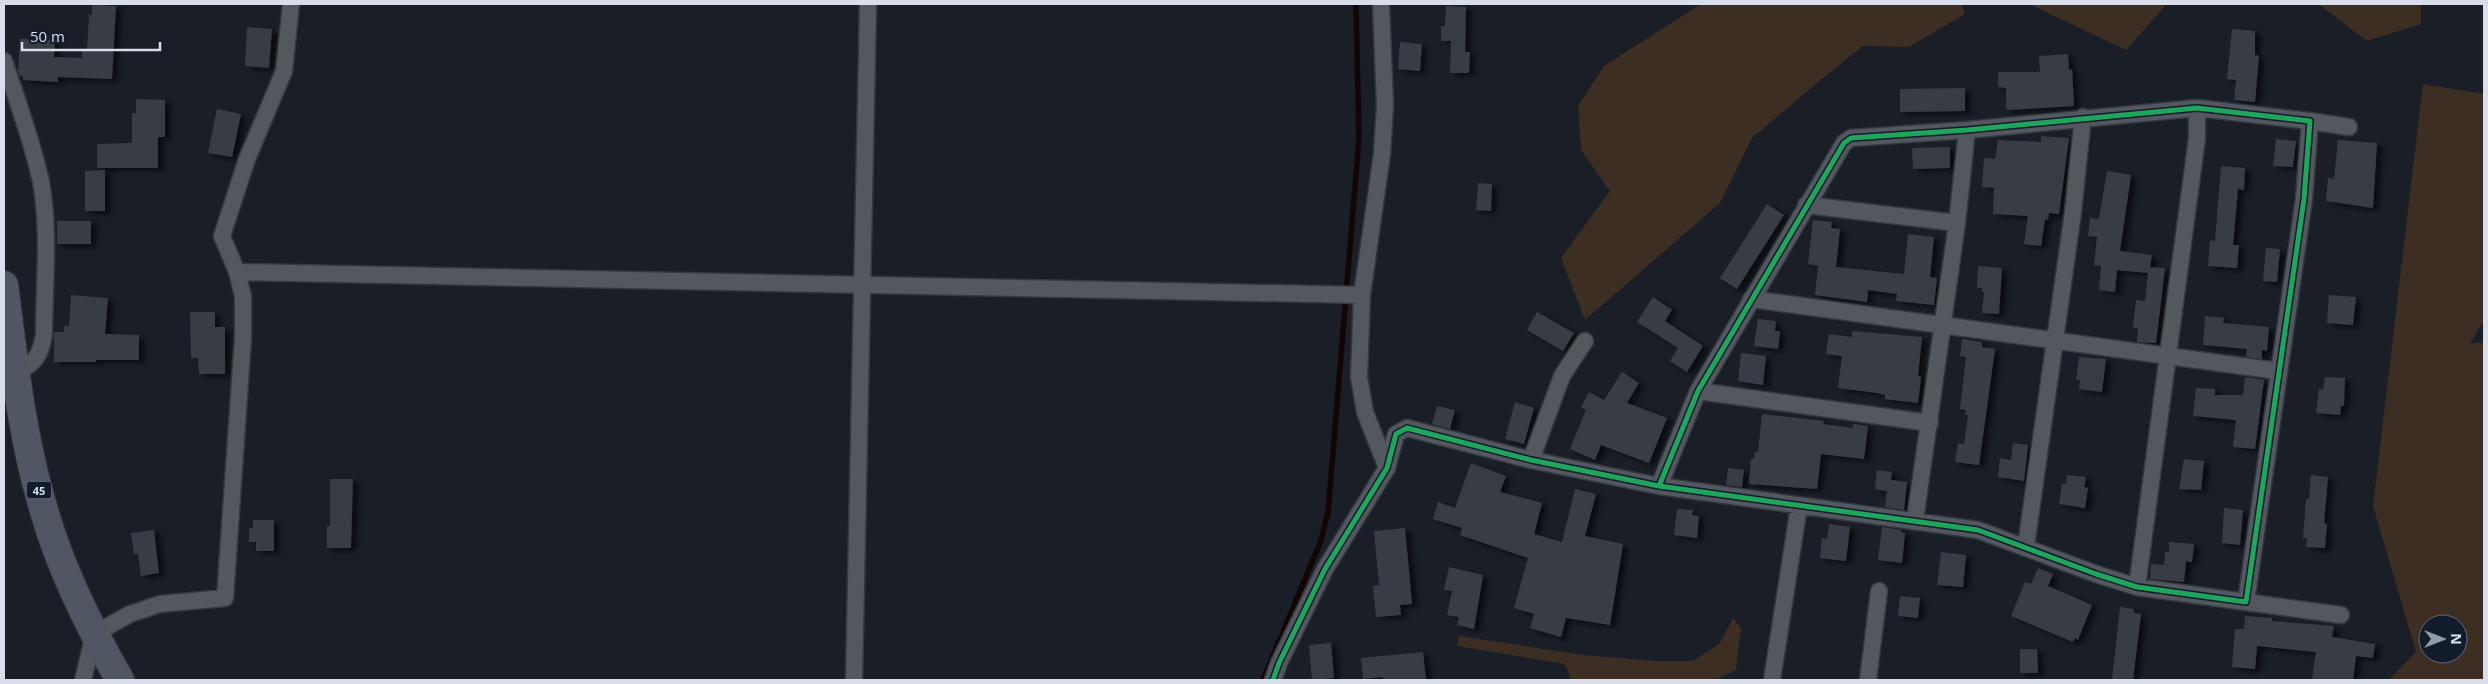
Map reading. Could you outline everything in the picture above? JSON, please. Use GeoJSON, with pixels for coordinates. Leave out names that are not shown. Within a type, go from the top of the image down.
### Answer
{"type":"FeatureCollection","features":[{"type":"Feature","properties":{"kind":"highway","name":"45"},"geometry":{"type":"LineString","coordinates":[[4,285],[15,374],[11,403],[44,514],[72,586],[94,634],[120,680]]}},
{"type":"Feature","properties":{"kind":"street"},"geometry":{"type":"LineString","coordinates":[[83,680],[94,634],[130,614],[160,604],[225,598],[244,338],[243,296],[237,272],[222,236],[247,159],[284,72],[291,4]]}},
{"type":"Feature","properties":{"kind":"street"},"geometry":{"type":"LineString","coordinates":[[854,680],[868,4]]}},
{"type":"Feature","properties":{"kind":"street"},"geometry":{"type":"LineString","coordinates":[[1381,4],[1384,115],[1382,154],[1362,295],[1359,377],[1365,412],[1387,468]]}},
{"type":"Feature","properties":{"kind":"street"},"geometry":{"type":"LineString","coordinates":[[4,60],[35,157],[41,183],[44,216],[44,335],[41,352],[29,366],[15,374]]}},
{"type":"Feature","properties":{"kind":"street"},"geometry":{"type":"LineString","coordinates":[[2137,586],[2166,355],[2179,278],[2197,138],[2197,108]]}},
{"type":"Feature","properties":{"kind":"street"},"geometry":{"type":"LineString","coordinates":[[1659,486],[1698,391],[1806,205],[1844,143],[1851,138],[1967,130],[2197,108],[2348,127]]}},
{"type":"Feature","properties":{"kind":"street"},"geometry":{"type":"LineString","coordinates":[[2026,546],[2055,340],[2083,118]]}},
{"type":"Feature","properties":{"kind":"street"},"geometry":{"type":"LineString","coordinates":[[2246,602],[2304,199],[2310,121]]}},
{"type":"Feature","properties":{"kind":"street"},"geometry":{"type":"LineString","coordinates":[[1916,520],[1957,223],[1967,130]]}},
{"type":"Feature","properties":{"kind":"street"},"geometry":{"type":"LineString","coordinates":[[1806,205],[1957,223]]}},
{"type":"Feature","properties":{"kind":"street"},"geometry":{"type":"LineString","coordinates":[[237,272],[1362,295]]}},
{"type":"Feature","properties":{"kind":"street"},"geometry":{"type":"LineString","coordinates":[[1751,299],[2278,370]]}},
{"type":"Feature","properties":{"kind":"street"},"geometry":{"type":"LineString","coordinates":[[1531,460],[1562,376],[1585,341]]}},
{"type":"Feature","properties":{"kind":"street"},"geometry":{"type":"LineString","coordinates":[[1698,391],[1930,422]]}},
{"type":"Feature","properties":{"kind":"street"},"geometry":{"type":"LineString","coordinates":[[1273,680],[1279,663],[1325,570],[1387,468],[1396,434],[1407,428],[1531,460],[1659,486],[1978,530],[2026,546],[2096,574],[2137,586],[2341,615]]}},
{"type":"Feature","properties":{"kind":"street"},"geometry":{"type":"LineString","coordinates":[[1772,680],[1799,506]]}},
{"type":"Feature","properties":{"kind":"street"},"geometry":{"type":"LineString","coordinates":[[1868,680],[1879,591]]}},
{"type":"Feature","properties":{"kind":"shaded area"},"geometry":{"type":"Polygon","coordinates":[[[1701,4],[1961,4],[1965,14],[1909,47],[1863,46],[1817,83],[1752,138],[1720,203],[1585,320],[1561,258],[1610,191],[1581,150],[1578,106],[1604,66],[1701,4]]]}},
{"type":"Feature","properties":{"kind":"shaded area"},"geometry":{"type":"Polygon","coordinates":[[[2029,4],[2167,4],[2126,50],[2029,4]]]}},
{"type":"Feature","properties":{"kind":"shaded area"},"geometry":{"type":"Polygon","coordinates":[[[2318,4],[2421,4],[2421,24],[2367,41],[2318,4]]]}},
{"type":"Feature","properties":{"kind":"shaded area"},"geometry":{"type":"Polygon","coordinates":[[[2423,84],[2484,94],[2484,321],[2470,343],[2484,343],[2484,680],[2389,680],[2416,652],[2373,506],[2423,84]]]}},
{"type":"Feature","properties":{"kind":"shaded area"},"geometry":{"type":"Polygon","coordinates":[[[1733,618],[1741,628],[1736,670],[1716,680],[1571,680],[1565,664],[1457,646],[1459,636],[1583,655],[1656,661],[1693,661],[1720,643],[1733,618]]]}},
{"type":"Feature","properties":{"kind":"building"},"geometry":{"type":"Polygon","coordinates":[[[92,5],[116,6],[112,79],[58,77],[58,82],[23,80],[23,76],[20,76],[18,72],[20,39],[55,40],[54,57],[82,58],[82,50],[87,50],[89,15],[92,15],[92,5]]]}},
{"type":"Feature","properties":{"kind":"building"},"geometry":{"type":"Polygon","coordinates":[[[1446,6],[1466,7],[1465,52],[1470,52],[1469,73],[1450,73],[1451,41],[1441,41],[1441,26],[1445,26],[1446,6]]]}},
{"type":"Feature","properties":{"kind":"building"},"geometry":{"type":"Polygon","coordinates":[[[247,27],[272,29],[269,68],[245,66],[247,27]]]}},
{"type":"Feature","properties":{"kind":"building"},"geometry":{"type":"Polygon","coordinates":[[[2232,29],[2255,31],[2255,55],[2259,56],[2255,102],[2234,100],[2236,80],[2227,79],[2232,29]]]}},
{"type":"Feature","properties":{"kind":"building"},"geometry":{"type":"Polygon","coordinates":[[[1400,42],[1422,44],[1420,71],[1398,69],[1400,42]]]}},
{"type":"Feature","properties":{"kind":"building"},"geometry":{"type":"Polygon","coordinates":[[[2068,54],[2069,70],[2072,69],[2074,106],[2008,110],[2006,108],[2006,88],[1998,87],[1998,72],[2040,72],[2039,56],[2068,54]]]}},
{"type":"Feature","properties":{"kind":"building"},"geometry":{"type":"Polygon","coordinates":[[[1965,88],[1965,111],[1900,112],[1900,89],[1965,88]]]}},
{"type":"Feature","properties":{"kind":"building"},"geometry":{"type":"Polygon","coordinates":[[[136,99],[165,100],[165,137],[158,137],[158,168],[97,168],[97,144],[132,143],[132,113],[136,113],[136,99]]]}},
{"type":"Feature","properties":{"kind":"building"},"geometry":{"type":"Polygon","coordinates":[[[217,109],[241,114],[232,157],[208,153],[217,109]]]}},
{"type":"Feature","properties":{"kind":"building"},"geometry":{"type":"Polygon","coordinates":[[[2041,136],[2069,138],[2059,214],[2049,213],[2048,220],[2045,219],[2041,246],[2024,244],[2028,216],[1993,214],[1994,188],[1982,187],[1984,158],[1995,159],[1998,140],[2041,142],[2041,136]]]}},
{"type":"Feature","properties":{"kind":"building"},"geometry":{"type":"Polygon","coordinates":[[[2276,139],[2296,141],[2293,167],[2273,166],[2276,139]]]}},
{"type":"Feature","properties":{"kind":"building"},"geometry":{"type":"Polygon","coordinates":[[[2338,140],[2377,143],[2373,208],[2326,201],[2328,178],[2334,179],[2338,140]]]}},
{"type":"Feature","properties":{"kind":"building"},"geometry":{"type":"Polygon","coordinates":[[[1950,147],[1950,168],[1913,169],[1912,148],[1950,147]]]}},
{"type":"Feature","properties":{"kind":"building"},"geometry":{"type":"Polygon","coordinates":[[[2221,166],[2245,168],[2244,190],[2238,189],[2233,245],[2239,245],[2237,268],[2208,266],[2210,240],[2215,241],[2221,166]]]}},
{"type":"Feature","properties":{"kind":"building"},"geometry":{"type":"Polygon","coordinates":[[[105,170],[105,211],[85,211],[85,171],[105,170]]]}},
{"type":"Feature","properties":{"kind":"building"},"geometry":{"type":"Polygon","coordinates":[[[2107,171],[2131,175],[2120,251],[2152,255],[2150,267],[2165,268],[2156,343],[2137,342],[2138,328],[2133,328],[2136,300],[2145,301],[2148,273],[2117,270],[2115,292],[2099,290],[2101,266],[2094,265],[2097,237],[2088,236],[2090,218],[2099,219],[2107,171]]]}},
{"type":"Feature","properties":{"kind":"building"},"geometry":{"type":"Polygon","coordinates":[[[1478,183],[1492,184],[1491,211],[1476,210],[1478,183]]]}},
{"type":"Feature","properties":{"kind":"building"},"geometry":{"type":"Polygon","coordinates":[[[1767,204],[1784,215],[1737,289],[1720,278],[1767,204]]]}},
{"type":"Feature","properties":{"kind":"building"},"geometry":{"type":"Polygon","coordinates":[[[1813,220],[1832,222],[1831,228],[1840,229],[1836,267],[1904,274],[1908,234],[1934,237],[1930,277],[1937,278],[1934,305],[1896,301],[1897,294],[1868,290],[1867,302],[1815,295],[1818,266],[1808,264],[1813,220]]]}},
{"type":"Feature","properties":{"kind":"building"},"geometry":{"type":"Polygon","coordinates":[[[57,221],[91,221],[91,244],[57,244],[57,221]]]}},
{"type":"Feature","properties":{"kind":"building"},"geometry":{"type":"Polygon","coordinates":[[[2266,248],[2280,249],[2277,282],[2263,281],[2266,248]]]}},
{"type":"Feature","properties":{"kind":"building"},"geometry":{"type":"Polygon","coordinates":[[[1978,266],[2002,268],[1999,314],[1982,313],[1984,292],[1982,292],[1982,288],[1977,288],[1978,266]]]}},
{"type":"Feature","properties":{"kind":"building"},"geometry":{"type":"Polygon","coordinates":[[[71,295],[108,298],[105,334],[139,335],[139,360],[54,362],[54,332],[64,332],[64,326],[69,326],[71,295]]]}},
{"type":"Feature","properties":{"kind":"building"},"geometry":{"type":"Polygon","coordinates":[[[2329,295],[2356,297],[2353,325],[2327,323],[2329,295]]]}},
{"type":"Feature","properties":{"kind":"building"},"geometry":{"type":"Polygon","coordinates":[[[1653,297],[1672,310],[1665,321],[1703,346],[1687,372],[1670,361],[1678,348],[1637,322],[1653,297]]]}},
{"type":"Feature","properties":{"kind":"building"},"geometry":{"type":"Polygon","coordinates":[[[190,312],[215,312],[215,327],[225,327],[225,374],[199,374],[198,358],[191,358],[190,312]]]}},
{"type":"Feature","properties":{"kind":"building"},"geometry":{"type":"Polygon","coordinates":[[[1537,312],[1574,333],[1563,351],[1527,330],[1537,312]]]}},
{"type":"Feature","properties":{"kind":"building"},"geometry":{"type":"Polygon","coordinates":[[[2205,316],[2224,318],[2223,323],[2269,327],[2267,351],[2262,350],[2262,359],[2246,357],[2247,349],[2203,345],[2205,316]]]}},
{"type":"Feature","properties":{"kind":"building"},"geometry":{"type":"Polygon","coordinates":[[[1758,319],[1776,321],[1775,331],[1780,331],[1778,349],[1754,346],[1758,319]]]}},
{"type":"Feature","properties":{"kind":"building"},"geometry":{"type":"Polygon","coordinates":[[[1852,331],[1922,337],[1918,376],[1921,377],[1918,403],[1885,399],[1885,395],[1878,393],[1838,388],[1842,356],[1826,354],[1829,334],[1852,337],[1852,331]]]}},
{"type":"Feature","properties":{"kind":"building"},"geometry":{"type":"Polygon","coordinates":[[[1962,339],[1982,342],[1982,347],[1995,349],[1979,465],[1955,462],[1958,443],[1964,444],[1968,415],[1965,415],[1966,410],[1960,409],[1966,357],[1960,356],[1962,339]]]}},
{"type":"Feature","properties":{"kind":"building"},"geometry":{"type":"Polygon","coordinates":[[[1741,353],[1766,356],[1763,385],[1738,381],[1741,353]]]}},
{"type":"Feature","properties":{"kind":"building"},"geometry":{"type":"Polygon","coordinates":[[[2079,357],[2106,359],[2102,392],[2079,389],[2080,380],[2076,380],[2079,357]]]}},
{"type":"Feature","properties":{"kind":"building"},"geometry":{"type":"Polygon","coordinates":[[[1622,372],[1639,383],[1627,403],[1667,418],[1649,463],[1601,445],[1595,460],[1570,449],[1586,410],[1581,407],[1589,392],[1604,400],[1622,372]]]}},
{"type":"Feature","properties":{"kind":"building"},"geometry":{"type":"Polygon","coordinates":[[[2245,377],[2264,380],[2255,449],[2233,447],[2236,420],[2193,416],[2196,388],[2215,389],[2215,395],[2243,395],[2245,377]]]}},
{"type":"Feature","properties":{"kind":"building"},"geometry":{"type":"Polygon","coordinates":[[[2325,377],[2345,378],[2344,406],[2341,406],[2340,415],[2316,413],[2319,389],[2323,390],[2325,377]]]}},
{"type":"Feature","properties":{"kind":"building"},"geometry":{"type":"Polygon","coordinates":[[[1515,402],[1534,408],[1524,444],[1505,439],[1515,402]]]}},
{"type":"Feature","properties":{"kind":"building"},"geometry":{"type":"Polygon","coordinates":[[[1437,406],[1455,410],[1450,429],[1432,424],[1437,406]]]}},
{"type":"Feature","properties":{"kind":"building"},"geometry":{"type":"Polygon","coordinates":[[[1762,414],[1824,421],[1823,424],[1853,428],[1853,424],[1868,426],[1864,459],[1821,454],[1817,489],[1749,484],[1751,459],[1754,459],[1755,451],[1758,452],[1762,414]]]}},
{"type":"Feature","properties":{"kind":"building"},"geometry":{"type":"Polygon","coordinates":[[[2013,443],[2028,445],[2024,481],[1998,477],[2000,458],[2011,460],[2013,443]]]}},
{"type":"Feature","properties":{"kind":"building"},"geometry":{"type":"Polygon","coordinates":[[[2184,459],[2204,461],[2201,490],[2179,489],[2184,459]]]}},
{"type":"Feature","properties":{"kind":"building"},"geometry":{"type":"Polygon","coordinates":[[[1471,463],[1506,476],[1500,492],[1542,503],[1534,534],[1562,542],[1575,489],[1596,494],[1585,536],[1623,544],[1610,625],[1566,618],[1561,637],[1530,628],[1534,614],[1514,608],[1528,558],[1460,535],[1462,528],[1433,519],[1438,502],[1455,508],[1471,463]]]}},
{"type":"Feature","properties":{"kind":"building"},"geometry":{"type":"Polygon","coordinates":[[[1728,468],[1744,470],[1742,487],[1726,485],[1728,468]]]}},
{"type":"Feature","properties":{"kind":"building"},"geometry":{"type":"Polygon","coordinates":[[[1877,470],[1892,472],[1891,480],[1907,482],[1904,510],[1885,507],[1887,491],[1875,489],[1877,470]]]}},
{"type":"Feature","properties":{"kind":"building"},"geometry":{"type":"Polygon","coordinates":[[[2067,475],[2086,477],[2084,487],[2088,488],[2085,508],[2059,504],[2062,484],[2066,484],[2067,475]]]}},
{"type":"Feature","properties":{"kind":"building"},"geometry":{"type":"Polygon","coordinates":[[[2311,475],[2328,477],[2324,523],[2327,524],[2325,548],[2306,547],[2307,538],[2303,538],[2306,499],[2309,499],[2311,475]]]}},
{"type":"Feature","properties":{"kind":"building"},"geometry":{"type":"Polygon","coordinates":[[[330,479],[353,479],[351,548],[327,548],[327,526],[330,526],[330,479]]]}},
{"type":"Feature","properties":{"kind":"building"},"geometry":{"type":"Polygon","coordinates":[[[2224,508],[2243,510],[2240,545],[2222,543],[2224,508]]]}},
{"type":"Feature","properties":{"kind":"building"},"geometry":{"type":"Polygon","coordinates":[[[1677,509],[1693,510],[1692,515],[1699,516],[1697,538],[1674,535],[1677,509]]]}},
{"type":"Feature","properties":{"kind":"building"},"geometry":{"type":"Polygon","coordinates":[[[253,520],[274,520],[274,551],[256,551],[256,542],[249,542],[249,528],[253,528],[253,520]]]}},
{"type":"Feature","properties":{"kind":"building"},"geometry":{"type":"Polygon","coordinates":[[[1829,524],[1850,527],[1846,561],[1820,558],[1822,538],[1827,539],[1829,524]]]}},
{"type":"Feature","properties":{"kind":"building"},"geometry":{"type":"Polygon","coordinates":[[[1882,527],[1901,530],[1901,532],[1905,533],[1902,563],[1878,560],[1882,527]]]}},
{"type":"Feature","properties":{"kind":"building"},"geometry":{"type":"Polygon","coordinates":[[[1405,528],[1412,604],[1400,605],[1401,615],[1376,617],[1373,586],[1379,585],[1374,531],[1405,528]]]}},
{"type":"Feature","properties":{"kind":"building"},"geometry":{"type":"Polygon","coordinates":[[[154,530],[159,573],[141,576],[138,554],[134,554],[131,533],[154,530]]]}},
{"type":"Feature","properties":{"kind":"building"},"geometry":{"type":"Polygon","coordinates":[[[2169,542],[2194,544],[2192,562],[2186,561],[2184,582],[2150,579],[2151,564],[2164,565],[2165,552],[2169,552],[2169,542]]]}},
{"type":"Feature","properties":{"kind":"building"},"geometry":{"type":"Polygon","coordinates":[[[1941,552],[1966,555],[1963,587],[1937,585],[1941,552]]]}},
{"type":"Feature","properties":{"kind":"building"},"geometry":{"type":"Polygon","coordinates":[[[1449,567],[1483,575],[1474,629],[1457,625],[1459,617],[1447,615],[1452,591],[1444,590],[1449,567]]]}},
{"type":"Feature","properties":{"kind":"building"},"geometry":{"type":"Polygon","coordinates":[[[2038,568],[2053,574],[2048,586],[2092,605],[2078,640],[2075,638],[2073,642],[2011,616],[2025,582],[2031,584],[2038,568]]]}},
{"type":"Feature","properties":{"kind":"building"},"geometry":{"type":"Polygon","coordinates":[[[1900,596],[1920,598],[1918,618],[1898,616],[1900,596]]]}},
{"type":"Feature","properties":{"kind":"building"},"geometry":{"type":"Polygon","coordinates":[[[2120,607],[2134,609],[2134,613],[2141,614],[2133,680],[2112,680],[2120,607]]]}},
{"type":"Feature","properties":{"kind":"building"},"geometry":{"type":"Polygon","coordinates":[[[2245,616],[2272,618],[2272,621],[2334,626],[2332,637],[2375,644],[2373,658],[2356,656],[2353,680],[2312,680],[2316,652],[2257,646],[2255,669],[2232,667],[2235,629],[2244,629],[2245,616]]]}},
{"type":"Feature","properties":{"kind":"building"},"geometry":{"type":"Polygon","coordinates":[[[1331,643],[1334,678],[1312,680],[1309,645],[1331,643]]]}},
{"type":"Feature","properties":{"kind":"building"},"geometry":{"type":"Polygon","coordinates":[[[2020,649],[2037,649],[2038,673],[2020,673],[2020,649]]]}},
{"type":"Feature","properties":{"kind":"building"},"geometry":{"type":"Polygon","coordinates":[[[1423,652],[1426,680],[1383,680],[1383,677],[1363,679],[1361,658],[1423,652]]]}},
{"type":"Feature","properties":{"kind":"waterway"},"geometry":{"type":"LineString","coordinates":[[1263,680],[1320,543],[1328,513],[1359,138],[1356,4]]}},
{"type":"Feature","properties":{"kind":"cycle path"},"geometry":{"type":"LineString","coordinates":[[1273,680],[1279,663],[1325,569],[1387,468],[1396,434],[1407,428],[1531,460],[1659,486],[1978,530],[2096,574],[2137,587],[2246,602],[2304,199],[2310,121],[2197,108],[1967,130],[1851,138],[1844,143],[1698,391],[1659,486]]}}]}
